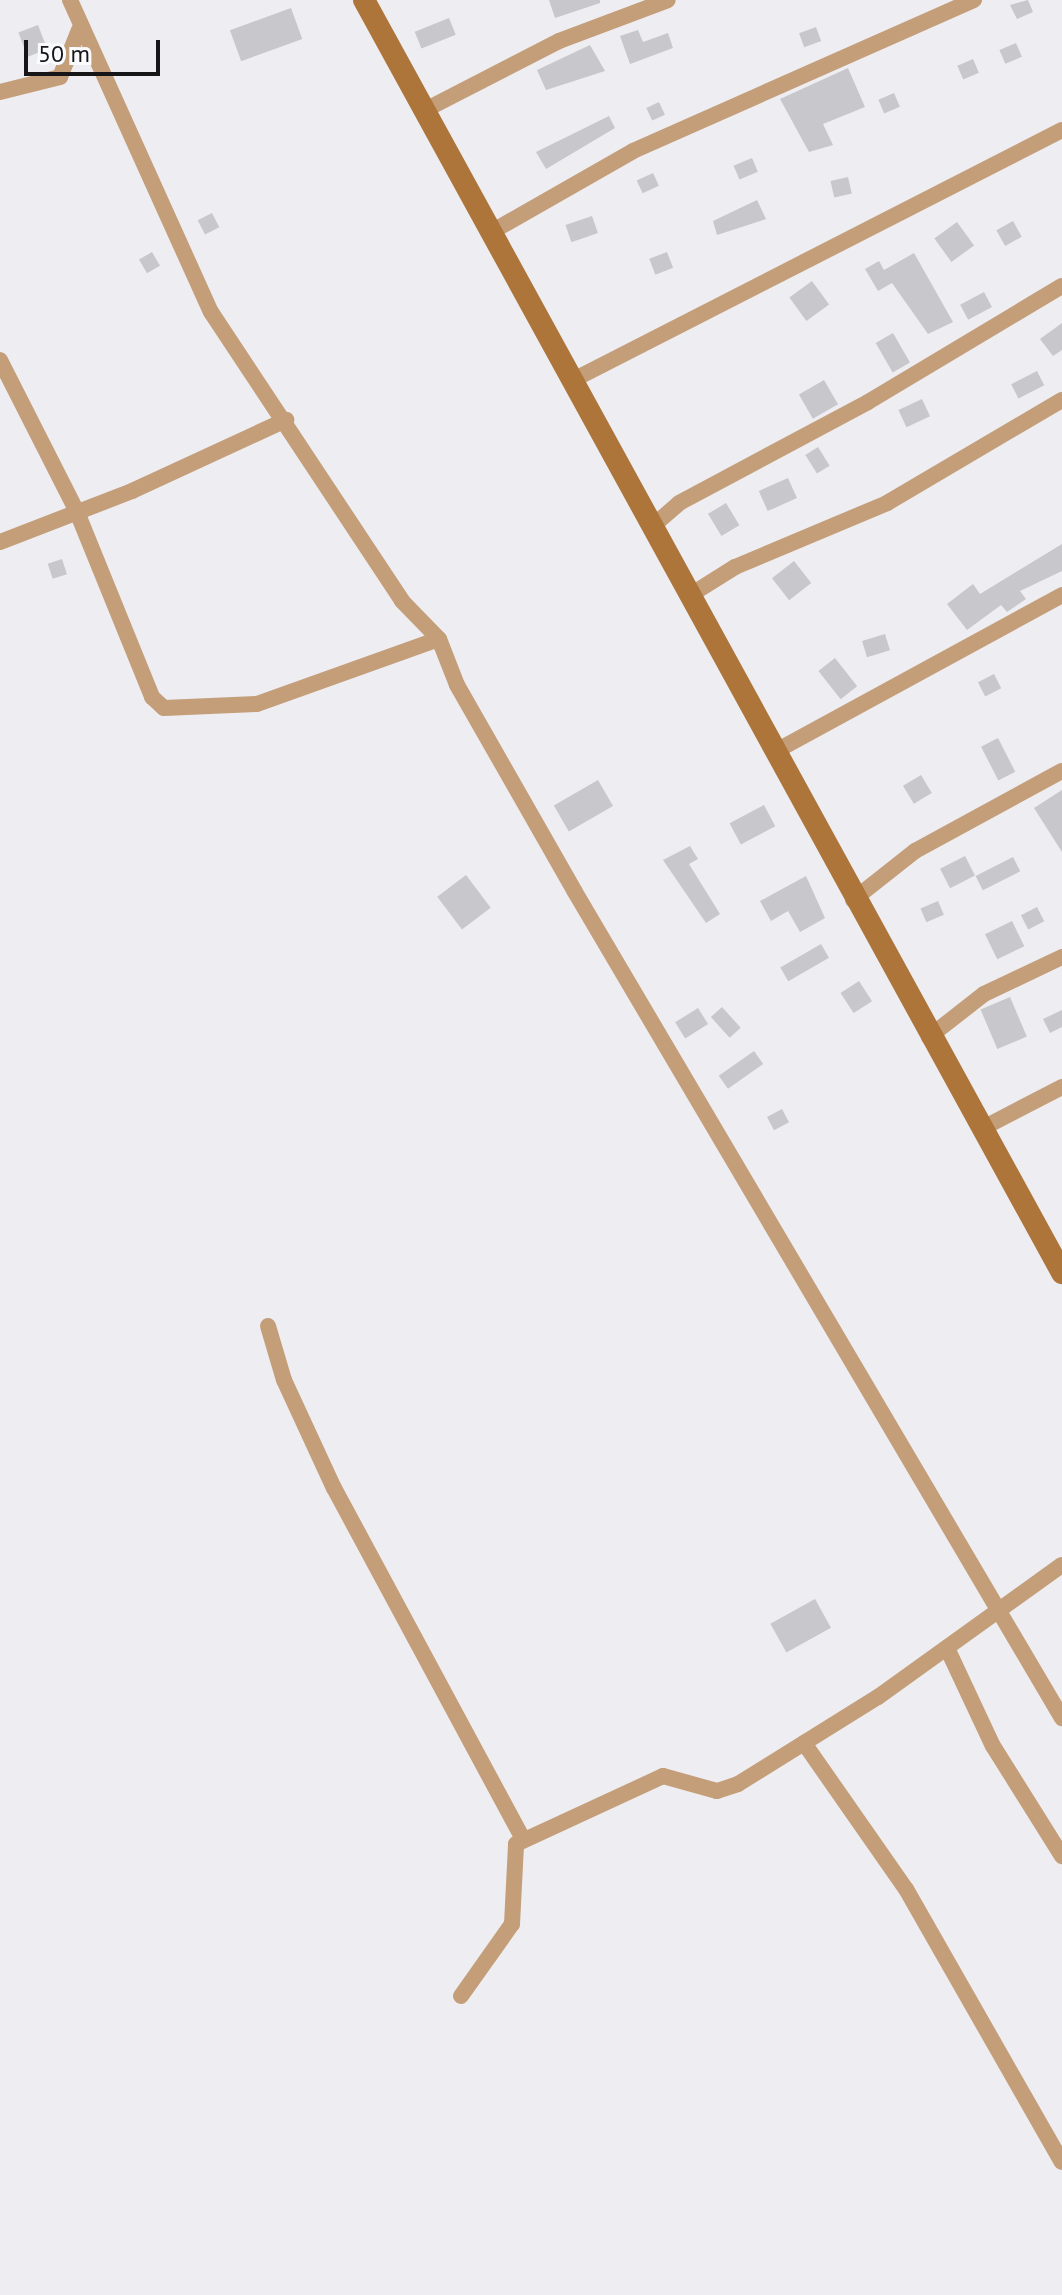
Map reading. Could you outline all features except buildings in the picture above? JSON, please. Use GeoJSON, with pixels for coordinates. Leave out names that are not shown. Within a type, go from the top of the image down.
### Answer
{"type":"FeatureCollection","features":[{"type":"Feature","properties":{"kind":"main road"},"geometry":{"type":"LineString","coordinates":[[364,0],[692,594],[853,900],[1062,1273]]}},
{"type":"Feature","properties":{"kind":"street"},"geometry":{"type":"LineString","coordinates":[[70,0],[79,30],[211,312],[286,420],[402,601],[439,639],[457,685],[575,892],[995,1611],[1062,1718]]}},
{"type":"Feature","properties":{"kind":"street"},"geometry":{"type":"LineString","coordinates":[[425,110],[544,48],[668,0]]}},
{"type":"Feature","properties":{"kind":"street"},"geometry":{"type":"LineString","coordinates":[[493,231],[633,151],[974,0]]}},
{"type":"Feature","properties":{"kind":"street"},"geometry":{"type":"LineString","coordinates":[[0,92],[60,77],[79,30]]}},
{"type":"Feature","properties":{"kind":"street"},"geometry":{"type":"LineString","coordinates":[[575,379],[1062,130]]}},
{"type":"Feature","properties":{"kind":"street"},"geometry":{"type":"LineString","coordinates":[[654,525],[679,503],[868,402],[1062,286]]}},
{"type":"Feature","properties":{"kind":"street"},"geometry":{"type":"LineString","coordinates":[[0,360],[77,512],[152,697],[164,708],[257,704],[439,639]]}},
{"type":"Feature","properties":{"kind":"street"},"geometry":{"type":"LineString","coordinates":[[692,594],[735,567],[879,507],[1062,400]]}},
{"type":"Feature","properties":{"kind":"street"},"geometry":{"type":"LineString","coordinates":[[0,542],[77,512],[286,420]]}},
{"type":"Feature","properties":{"kind":"street"},"geometry":{"type":"LineString","coordinates":[[776,751],[1062,595]]}},
{"type":"Feature","properties":{"kind":"street"},"geometry":{"type":"LineString","coordinates":[[853,900],[915,851],[1062,771]]}},
{"type":"Feature","properties":{"kind":"street"},"geometry":{"type":"LineString","coordinates":[[929,1037],[984,994],[1062,957]]}},
{"type":"Feature","properties":{"kind":"street"},"geometry":{"type":"LineString","coordinates":[[981,1129],[1062,1087]]}},
{"type":"Feature","properties":{"kind":"street"},"geometry":{"type":"LineString","coordinates":[[268,1326],[284,1380],[334,1488],[523,1839]]}},
{"type":"Feature","properties":{"kind":"street"},"geometry":{"type":"LineString","coordinates":[[461,1996],[512,1924],[511,1854],[523,1839],[663,1776],[727,1788],[804,1743],[947,1648],[1062,1565]]}},
{"type":"Feature","properties":{"kind":"street"},"geometry":{"type":"LineString","coordinates":[[947,1648],[993,1746],[1062,1856]]}},
{"type":"Feature","properties":{"kind":"street"},"geometry":{"type":"LineString","coordinates":[[804,1743],[906,1889],[1062,2162]]}}]}
